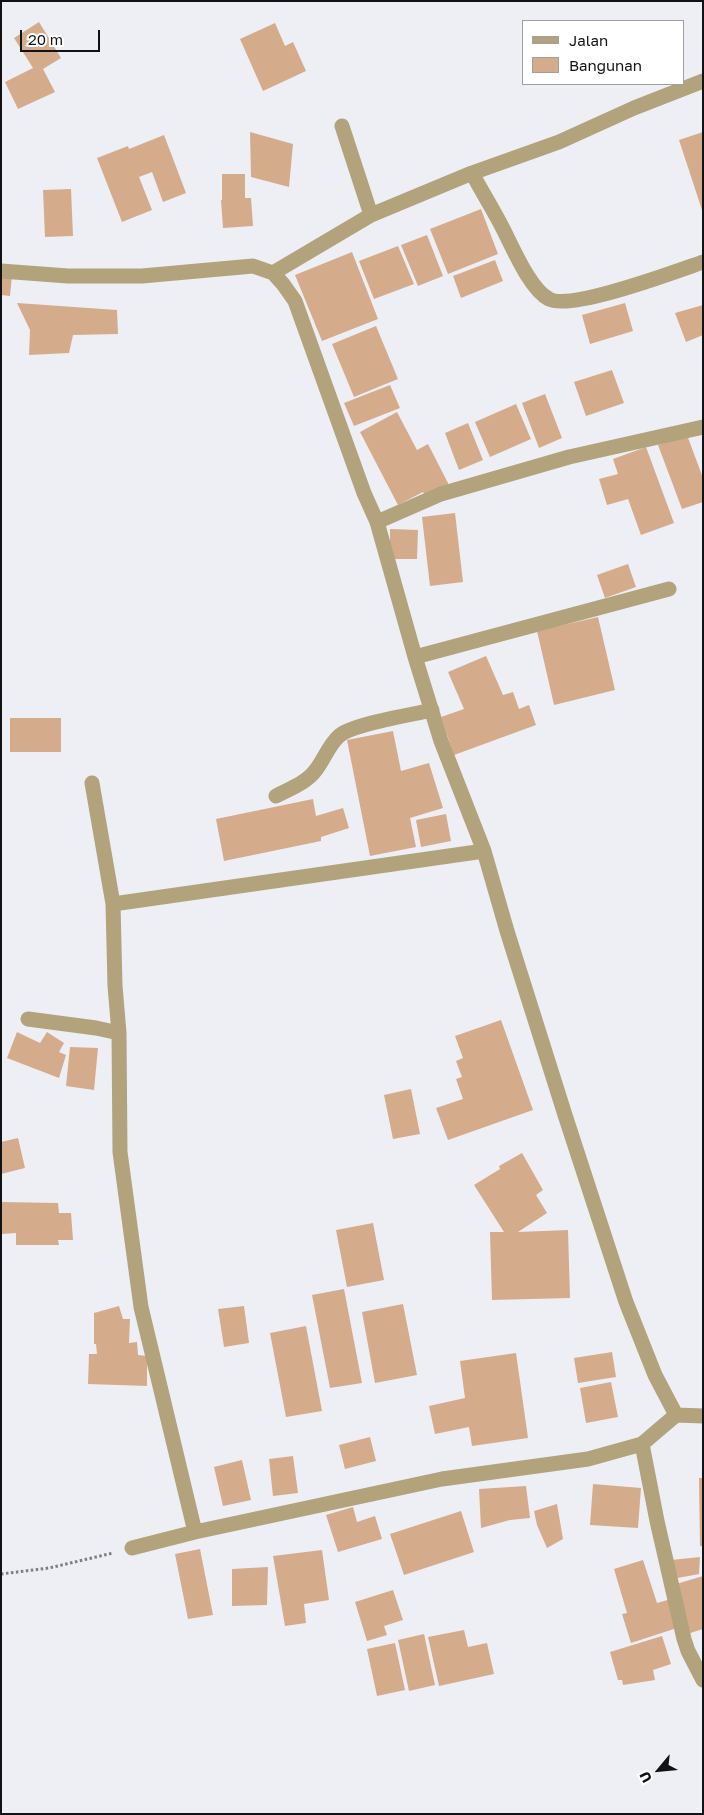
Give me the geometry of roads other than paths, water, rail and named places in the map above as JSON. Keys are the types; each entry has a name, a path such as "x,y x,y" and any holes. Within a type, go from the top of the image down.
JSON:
{"street":[{"path":"273,273 371,215 472,174 559,142 634,108 703,82"},
{"path":"342,126 371,215"},
{"path":"472,174 500,223 519,262 542,294 556,302 598,297 703,262"},
{"path":"1,271 68,276 142,276 253,266 273,273 295,301 364,493 377,522 441,741 484,851 507,931 626,1302 655,1374 676,1415"},
{"path":"377,522 441,494 569,457 703,427"},
{"path":"415,657 669,589"},
{"path":"276,796 309,778 339,735 352,728 432,710"},
{"path":"92,783 114,904 115,986 119,1033 120,1152 141,1307 195,1532"},
{"path":"114,904 484,851"},
{"path":"28,1018 119,1033"},
{"path":"132,1548 195,1532 442,1479 588,1459 642,1444 676,1415 703,1416"},
{"path":"642,1444 656,1521 684,1639 703,1680"}]}
